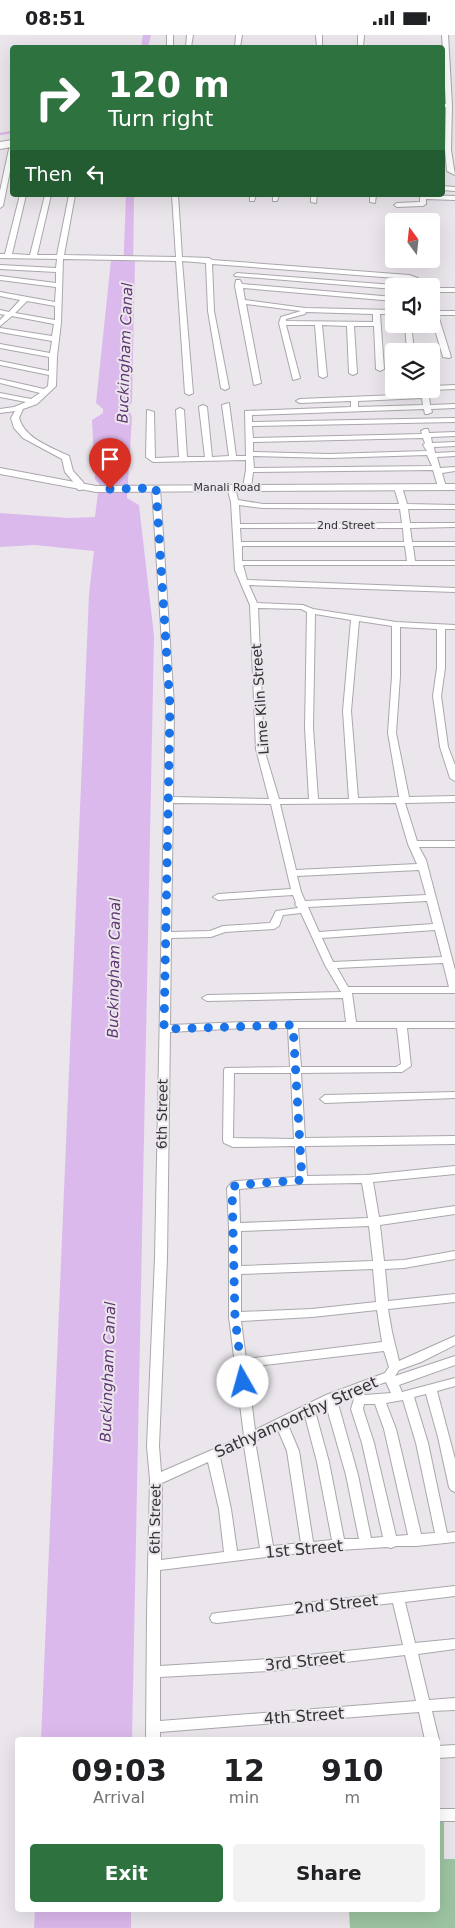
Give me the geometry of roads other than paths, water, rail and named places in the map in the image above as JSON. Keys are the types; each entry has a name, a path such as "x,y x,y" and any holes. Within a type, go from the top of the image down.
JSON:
{"main road":[{"name":"Manali Road","path":"0,471 81,488 96,489 455,487"}],"street":[{"path":"445,35 448,150 450,171 455,173"},
{"path":"448,150 455,150"},
{"path":"0,206 10,155"},
{"path":"21,197 4,256 208,260 412,278"},
{"path":"32,257 47,197"},
{"path":"0,411 20,408 34,402 52,386 53,356 58,323 60,258 72,197"},
{"path":"175,197 189,393"},
{"path":"396,197 397,206 423,204 423,197"},
{"path":"439,197 455,198"},
{"path":"208,260 211,311 225,388"},
{"path":"236,262 238,286 257,383"},
{"path":"0,267 60,270"},
{"path":"237,275 385,286"},
{"path":"0,278 59,285"},
{"path":"238,286 385,298"},
{"path":"440,290 455,290"},
{"path":"0,294 59,305"},
{"path":"0,324 24,300"},
{"path":"241,301 323,310 385,312"},
{"path":"296,378 282,323 283,318 293,314 323,310"},
{"path":"0,312 58,323"},
{"path":"376,312 380,369"},
{"path":"440,313 455,313"},
{"path":"282,323 377,324"},
{"path":"318,323 324,376"},
{"path":"350,323 353,373"},
{"path":"0,330 55,339"},
{"path":"440,333 448,357"},
{"path":"0,346 53,356"},
{"path":"0,363 53,374"},
{"path":"0,381 46,392"},
{"path":"440,388 455,387"},
{"path":"0,395 34,402"},
{"path":"300,401 385,396"},
{"path":"427,398 429,407 425,422 425,435 442,487"},
{"path":"354,409 355,399"},
{"path":"246,402 250,470 247,487"},
{"path":"226,405 233,459"},
{"path":"248,413 455,406"},
{"path":"203,407 209,459"},
{"path":"20,408 15,418 21,432 66,458 69,472 80,484 81,488"},
{"path":"180,410 184,460"},
{"path":"150,412 151,459 233,459 249,456 329,456 429,451 455,454"},
{"path":"248,424 455,420"},
{"path":"249,440 455,434"},
{"path":"429,451 455,444"},
{"path":"250,470 455,469"},
{"name":"Lime Kiln Street","path":"231,487 235,503 238,563 254,605 260,749 301,907 346,993"},
{"path":"398,487 404,507 411,563"},
{"name":"6th Street","path":"153,1734 156,1480 153,1446 160,1258 170,707 156,488"},
{"path":"235,503 263,506 455,507"},
{"name":"2nd Street","path":"236,526 455,525"},
{"path":"237,544 455,545"},
{"path":"238,563 455,563"},
{"path":"244,582 455,590"},
{"path":"254,605 302,607 311,611 396,624 455,627"},
{"path":"311,611 309,728 314,802"},
{"path":"354,800 347,711 355,618"},
{"path":"207,997 455,989 422,867 413,844 403,800 392,733 396,676 396,624"},
{"path":"441,627 441,668 437,696 444,747 455,778"},
{"path":"168,800 314,802 455,799"},
{"path":"413,844 455,844"},
{"path":"292,873 422,867"},
{"path":"218,897 296,891"},
{"path":"167,935 211,934 223,929 274,926 279,913 301,907 430,898"},
{"path":"315,935 437,927"},
{"path":"330,965 447,960"},
{"path":"346,993 350,1025"},
{"path":"164,1029 293,1025 455,1025"},
{"path":"293,1025 298,1141 302,1180"},
{"path":"402,1026 406,1063 402,1069 229,1070 228,1140 233,1143 455,1140"},
{"path":"325,1099 455,1095"},
{"path":"267,1551 249,1438 235,1317 232,1187 302,1180 368,1179 455,1171"},
{"path":"368,1179 380,1263 383,1307 392,1375"},
{"path":"234,1227 374,1222 455,1210"},
{"path":"235,1270 380,1263 404,1264 455,1255"},
{"path":"235,1317 383,1307 455,1298"},
{"path":"392,1375 417,1359 455,1340"},
{"path":"240,1364 388,1346"},
{"path":"392,1375 455,1360"},
{"name":"Sathyamoorthy Street","path":"156,1480 213,1455 330,1398 357,1394 392,1375 404,1396 422,1443 449,1538"},
{"path":"391,1543 368,1443 358,1409 357,1394 379,1399 404,1396 455,1382"},
{"path":"430,1389 444,1437 455,1487"},
{"path":"330,1398 350,1467 366,1544"},
{"path":"379,1399 390,1429 416,1541"},
{"path":"309,1409 323,1462 339,1544"},
{"path":"281,1422 292,1451 308,1547"},
{"path":"213,1455 225,1509 231,1557"},
{"name":"1st Street","path":"154,1566 267,1551 339,1544 391,1543 449,1538"},
{"name":"2nd Street","path":"217,1618 455,1591"},
{"path":"398,1597 431,1737"},
{"name":"3rd Street","path":"154,1672 270,1665 455,1644"},
{"name":"4th Street","path":"153,1734 455,1704"},
{"path":"440,1752 455,1751"},
{"path":"440,1815 455,1815"}],"water":[{"path":"111,260 135,261 132,402 128,407 132,417 127,498 139,505 154,636 132,1737 41,1737 89,594 94,551 35,545 0,547 0,513 69,518 95,517 99,484 95,479 92,420 103,413 103,409 96,403"},
{"path":"35,1912 131,1912 131,1928 34,1928"}],"waterway":[{"name":"Buckingham Canal","path":"145,45 147,35"},
{"path":"0,134 10,132"},
{"name":"Buckingham Canal","path":"128,274 130,197"}]}
